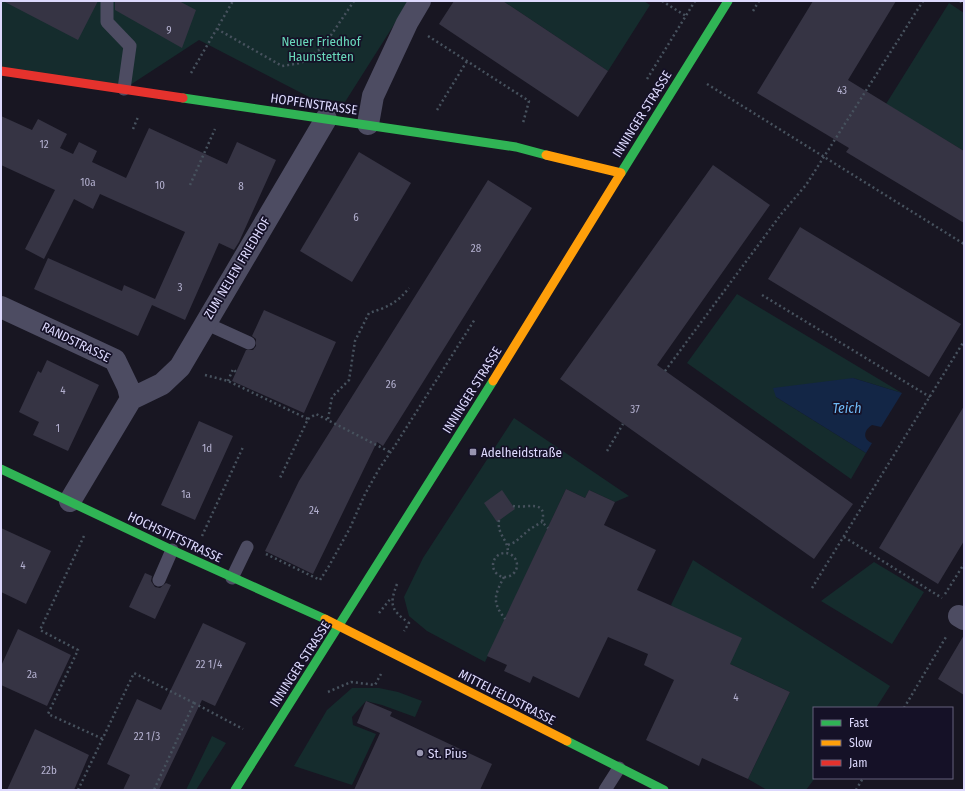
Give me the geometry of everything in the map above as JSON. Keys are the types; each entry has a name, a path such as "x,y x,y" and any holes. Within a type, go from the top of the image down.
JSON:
{"street":[{"path":"368,124 373,96 407,23 420,1"},
{"name":"INNINGER STRASSE","path":"235,790 300,686 340,626 728,1"},
{"name":"HOPFENSTRASSE","path":"1,71 516,147 621,173"},
{"name":"ZUM NEUEN FRIEDHOF","path":"131,400 162,384 180,367 326,119"},
{"name":"RANDSTRASSE","path":"1,306 115,360 128,387 131,400"},
{"path":"70,501 131,400"},
{"name":"HOCHSTIFTSTRASSE","path":"1,469 232,578 340,626"},
{"name":"MITTELFELDSTRASSE","path":"340,626 664,790"}],"lane":[{"path":"107,1 107,22 130,46 124,89"},
{"path":"205,323 249,343"},
{"path":"232,578 246,547"},
{"path":"159,580 172,550"},
{"path":"606,790 619,768"}],"path":[{"path":"176,98 233,1"},
{"path":"217,29 282,66 301,63 323,47 354,1"},
{"path":"662,1 686,16"},
{"path":"665,371 782,213 806,185 923,1"},
{"path":"960,1 964,4"},
{"path":"407,23 529,101 516,147"},
{"path":"424,133 467,61"},
{"path":"707,84 964,244"},
{"path":"190,185 226,105"},
{"path":"328,419 332,397 349,380 355,340 369,314 388,307 400,299 409,288"},
{"path":"762,294 930,397"},
{"path":"263,553 320,580 350,528 378,469 475,319"},
{"path":"812,588 930,397 963,347 964,342"},
{"path":"180,367 228,381 308,419"},
{"path":"228,381 233,370 236,372"},
{"path":"279,480 308,419 316,414 390,452"},
{"path":"607,450 623,424"},
{"path":"192,559 243,447"},
{"path":"513,506 539,507 542,511 542,522 548,528"},
{"path":"95,513 40,630 78,650 48,714 103,739"},
{"path":"499,520 498,528 508,545 508,553"},
{"path":"508,545 515,542 530,529 542,522"},
{"path":"844,537 943,598 964,564"},
{"path":"508,553 515,557 518,565 516,572 509,577 497,575 493,568 493,563 497,556 508,553"},
{"path":"504,577 498,589 495,602 505,620"},
{"path":"905,707 961,618"},
{"path":"324,693 351,682 375,685 393,653"},
{"path":"78,790 134,673 244,730"},
{"path":"154,790 194,703"},
{"path":"856,790 862,779"}],"green space":[{"name":"Neuer Friedhof Haunstetten","path":"1,1 409,1 345,102 311,98 199,40 124,89 1,71"},
{"path":"503,1 644,1 650,5 608,71"},
{"path":"949,3 964,13 964,151 886,104"},
{"path":"737,294 902,393 853,378 776,397 866,453 851,479 687,363"},
{"path":"514,418 629,496 615,502 589,490 585,498 566,489 485,662 427,631 409,616 404,597 423,558"},
{"path":"693,560 890,686 877,707 813,707 813,779 814,779 806,790 767,790 748,779 790,692 730,664 671,605"},
{"path":"874,562 924,592 892,644 821,601"},
{"path":"352,688 379,688 398,692 422,701 415,717 366,701 352,717 353,725 376,734 352,785 294,766 327,710"},
{"path":"212,736 226,743 196,790 186,790"}],"water":[{"name":"Teich","path":"853,378 902,393 881,427 872,425 867,429 865,437 872,443 866,453 776,397 773,388"}],"building":[{"path":"3,1 98,1 78,40"},
{"path":"115,1 179,1 196,10 182,48 115,10"},
{"path":"454,1 503,1 608,71 578,117 439,24"},
{"path":"813,1 896,1 848,80 964,151 964,223 846,152 849,148 757,93"},
{"path":"1,116 32,130 38,119 67,134 60,148 73,154 79,142 97,151 92,162 126,178 149,128 227,164 237,142 276,160 234,250 219,243 185,320 152,305 138,336 34,289 48,258 122,291 124,285 155,299 185,232 100,194 93,209 74,199 44,259 25,249 55,190 1,165"},
{"path":"359,152 411,183 352,282 300,251"},
{"path":"713,165 770,205 657,365 853,504 814,559 560,379"},
{"path":"488,180 532,208 383,446 377,442 313,574 265,551 299,481"},
{"path":"800,227 961,324 929,377 768,279"},
{"path":"264,310 336,342 304,413 232,381 246,350 253,350 256,346 256,339 252,336"},
{"path":"47,360 99,385 68,451 33,435 39,422 19,412 38,371 41,373"},
{"path":"964,406 964,541 938,584 879,548"},
{"path":"199,421 233,436 195,520 161,505"},
{"path":"566,489 585,498 589,490 615,502 604,525 656,550 637,590 742,638 730,664 790,692 748,779 702,758 699,766 646,740 674,680 644,665 648,654 608,637 579,698 533,676 530,683 504,671 507,665 487,656"},
{"path":"502,490 515,509 497,522 484,503"},
{"path":"1,528 51,551 26,604 1,592"},
{"path":"145,573 152,576 151,581 155,587 160,588 166,583 171,585 155,619 129,607"},
{"path":"203,623 246,643 215,706 202,700 159,790 123,790 130,775 107,764 137,699 161,710"},
{"path":"18,629 71,655 47,706 1,685 1,666"},
{"path":"964,635 964,695 938,679"},
{"name":"St. Pius","path":"366,701 392,712 390,716 492,764 480,790 354,790 380,733 357,723"},
{"path":"35,729 89,755 74,790 7,790"}],"traffic: fast":[{"path":"621,173 728,1"},
{"path":"183,98 516,147 546,155"},
{"path":"235,790 493,381"},
{"path":"1,469 172,550 325,619"},
{"path":"567,741 664,790"}],"traffic: slow":[{"path":"546,155 621,173"},
{"path":"493,381 621,173"},
{"path":"325,619 567,741"}],"traffic: jam":[{"path":"1,71 183,98"}],"place":[{"name":"Adelheidstraße","path":"473,452"},
{"name":"St. Pius","path":"420,753"}]}
